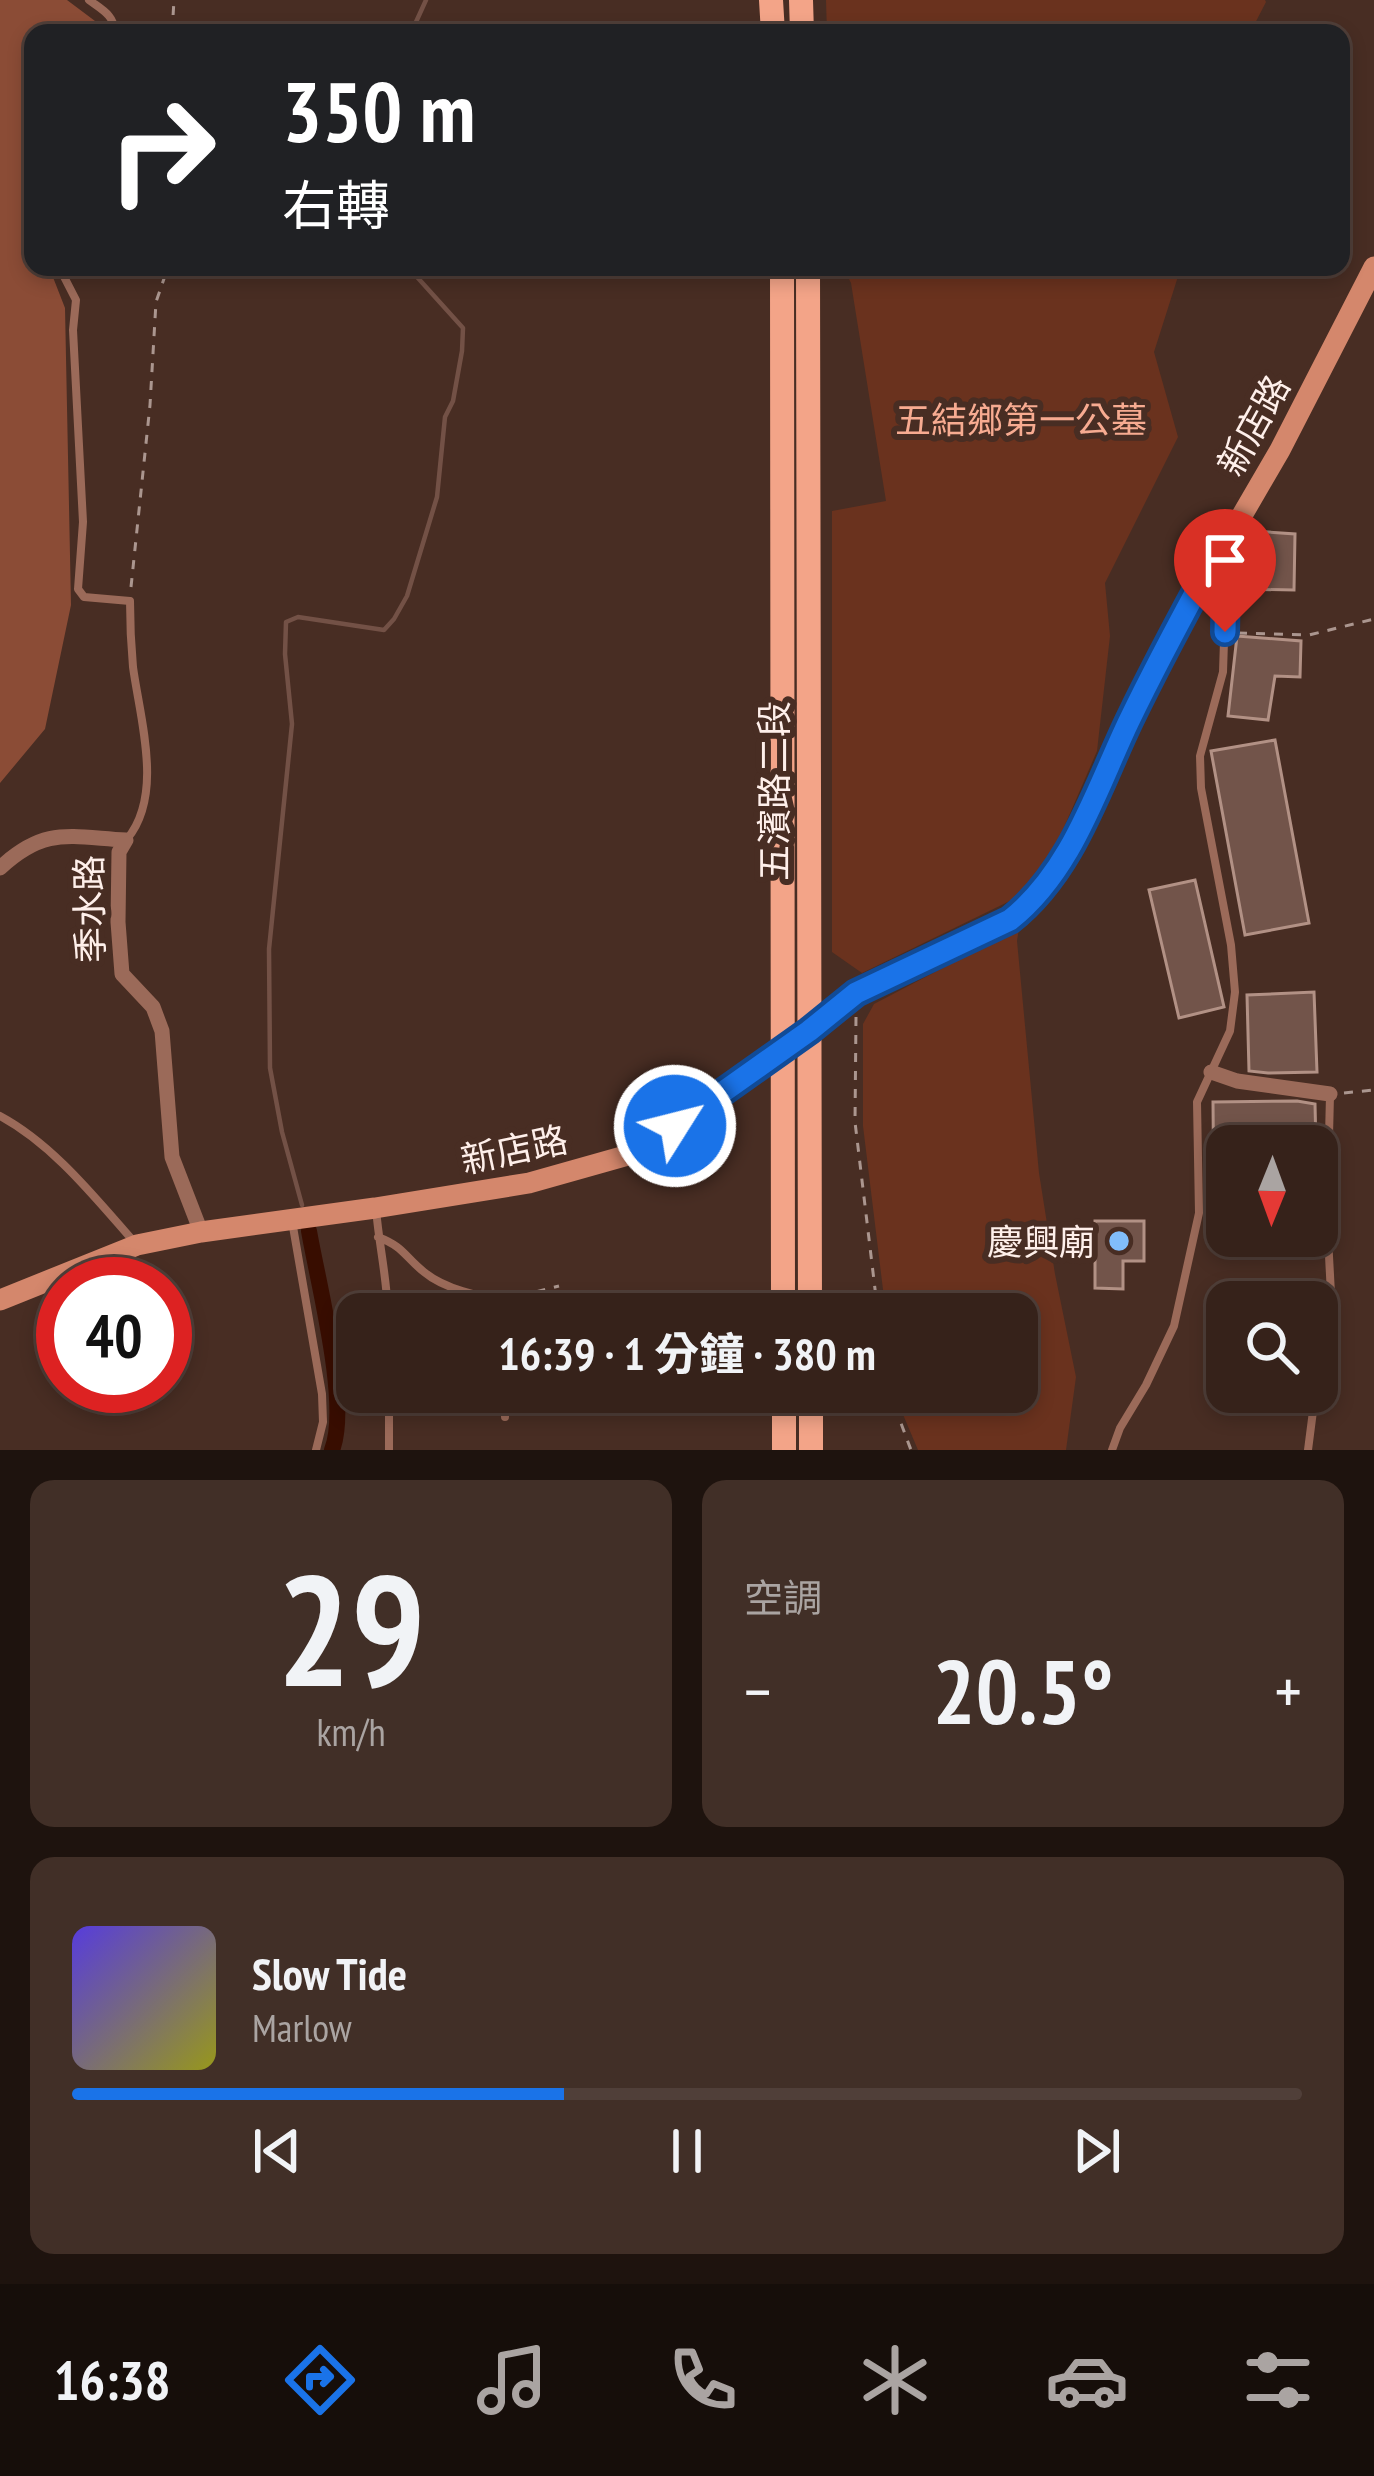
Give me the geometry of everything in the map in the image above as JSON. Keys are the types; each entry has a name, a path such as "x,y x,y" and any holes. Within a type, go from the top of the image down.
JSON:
{"main road":[{"name":"五濱路二段","path":"782,276 784,1293"},
{"name":"五濱路二段","path":"808,276 811,1293"},
{"path":"784,1413 784,1450"},
{"path":"811,1413 811,1450"}],"street":[{"name":"新店路","path":"292,1220 529,1183 639,1152 856,993 1010,920 1060,867 1162,651 1280,450 1374,267"},
{"name":"季水路","path":"0,868 39,840 54,836 126,840 119,852 122,974 153,1006 161,1031 172,1157 201,1232"},
{"path":"1211,1072 1237,1081 1330,1094"},
{"path":"0,1300 136,1245 292,1220"}],"lane":[{"path":"89,0 114,24"},
{"path":"64,276 76,300 73,330 83,522 78,589 84,597 130,601 133,666 145,724 145,811 126,840"},
{"path":"1112,1450 1174,1326 1198,1213 1198,1102 1230,1031 1235,992 1223,890 1201,788 1200,756 1223,672 1225,632 1226,580 1212,562"},
{"path":"1308,1450 1313,1411 1330,1373 1330,1094"},
{"path":"0,1116 54,1157 136,1245"},
{"path":"376,1208 387,1293"},
{"path":"292,1220 322,1394 316,1450"},
{"path":"378,1238 397,1245 441,1282 474,1293"},
{"path":"389,1413 389,1450"}],"path":[{"path":"130,601 151,405 156,302 164,276"},
{"path":"1225,632 1309,634 1374,619"},
{"path":"856,993 855,1122 875,1293"},
{"path":"1330,1094 1374,1090"},
{"path":"530,1293 559,1286"},
{"path":"897,1413 911,1450"}],"green space":[{"path":"826,0 1266,2 1255,24 827,24"},
{"name":"五結鄉第一公墓","path":"848,276 1178,276 1154,352 1178,437 1105,583 1110,636 1097,751 1059,839 1022,895 862,973 832,952 832,511 886,501"},
{"path":"1019,928 1039,1173 1076,1377 1066,1450 918,1450 902,1413 1038,1413 1038,1293 883,1293 863,1126 863,1024 874,1004"}],"shaded area":[{"path":"0,0 67,0 99,24 24,24 24,276 53,276 65,308 71,605 45,729 0,783"}],"building":[{"path":"1254,531 1295,534 1294,590 1234,589 1235,559"},
{"path":"1237,636 1301,641 1300,677 1275,676 1268,720 1228,716"},
{"path":"1275,740 1309,923 1245,935 1211,751"},
{"path":"1195,880 1224,1007 1179,1018 1149,890"},
{"path":"1314,992 1317,1072 1249,1071 1247,995"},
{"path":"1213,1102 1315,1104 1316,1125 1213,1125"},
{"name":"慶興廟","path":"1095,1221 1144,1221 1144,1261 1123,1261 1123,1289 1095,1288"}],"waterway":[{"path":"415,24 426,0"},
{"path":"302,1205 270,1068 269,949 292,724 286,622 298,617 384,630 407,596 437,497 445,417 453,401 463,328 416,276"},
{"path":"309,1231 335,1375 337,1430 332,1450"}],"place":[{"name":"慶興廟","path":"1119,1241"}],"route":[{"path":"675,1126 856,993 1010,920 1030,904 1060,867 1162,651 1212,562 1226,580 1225,632"}]}
